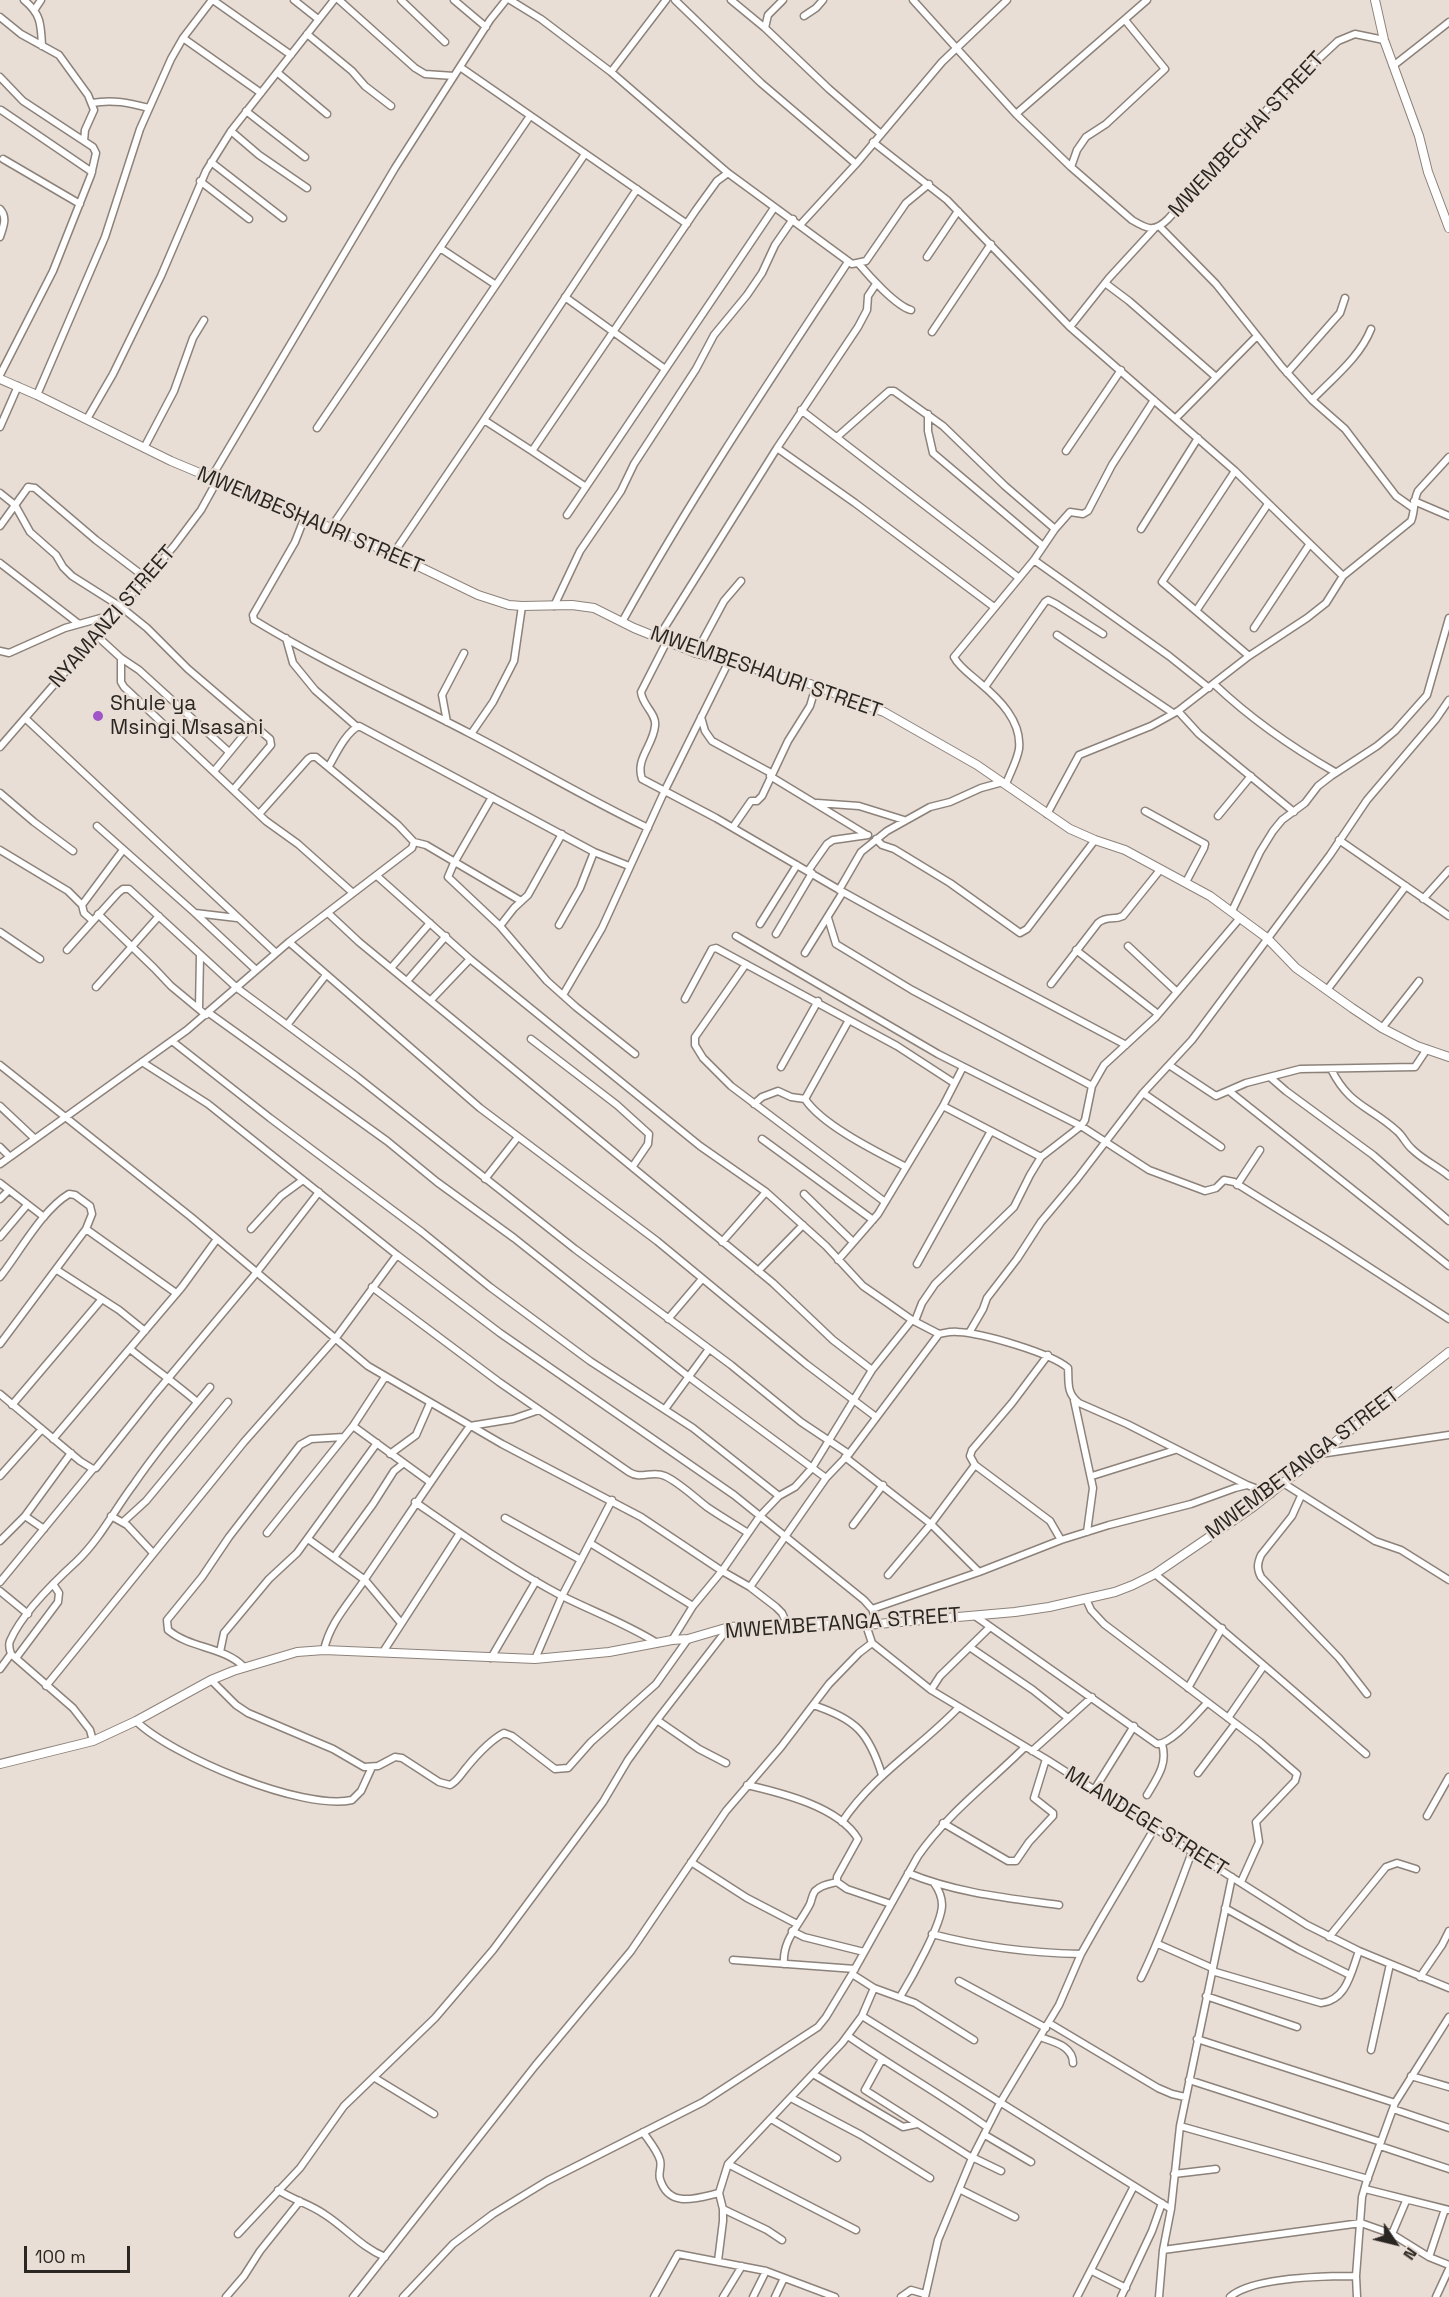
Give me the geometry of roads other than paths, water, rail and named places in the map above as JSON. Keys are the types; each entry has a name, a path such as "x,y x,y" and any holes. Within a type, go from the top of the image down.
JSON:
{"street":[{"path":"24,0 35,9 40,23 42,46"},
{"path":"35,9 41,0"},
{"path":"37,395 105,237 140,129 171,59 183,38 212,0 291,56"},
{"path":"294,0 318,19"},
{"path":"87,419 124,354 183,228 200,181 211,162 246,111 334,0"},
{"path":"339,0 415,68 425,74 454,76"},
{"path":"401,0 445,42"},
{"path":"454,0 486,27"},
{"path":"508,0 541,20 611,72 728,173 848,262 859,264 876,284 911,310"},
{"name":"NYAMANZI STREET","path":"0,747 186,532 395,168 486,27 508,0"},
{"path":"611,72 666,0"},
{"path":"675,0 761,83 856,164"},
{"path":"731,0 881,134"},
{"path":"765,28 768,15 783,0"},
{"path":"804,16 823,0"},
{"name":"MWEMBECHAI STREET","path":"913,0 1016,114 1071,167 1132,220 1141,226 1157,228 1281,94 1338,40 1355,34 1384,40"},
{"path":"800,225 856,164 942,62 1007,0"},
{"path":"1016,114 1147,0"},
{"path":"1375,0 1384,40 1449,228"},
{"path":"0,17 21,34 59,55 92,103 94,110 85,130 84,141"},
{"path":"1071,167 1077,150 1086,137 1106,124 1165,69 1125,20"},
{"path":"1393,66 1449,22"},
{"path":"307,34 346,65 365,86 392,106"},
{"path":"183,38 261,93"},
{"path":"460,68 687,224"},
{"path":"278,73 327,114"},
{"path":"0,77 22,101 96,151 92,172 53,271 0,377"},
{"path":"92,103 108,100 121,101 149,108"},
{"path":"1,110 92,172"},
{"path":"246,111 305,158"},
{"path":"317,428 530,116"},
{"path":"231,131 259,155 307,188"},
{"path":"873,142 929,183 1071,327 1235,471 1343,576"},
{"path":"330,529 585,154"},
{"path":"3,159 80,204"},
{"path":"211,162 284,218"},
{"path":"532,451 717,181 728,173"},
{"path":"200,181 249,219"},
{"path":"859,264 870,257 906,203 929,183"},
{"path":"393,554 637,189"},
{"path":"567,515 774,207"},
{"path":"0,209 5,224 0,237"},
{"path":"927,257 958,211"},
{"path":"554,606 580,551 621,492 634,464 696,369 714,335 762,273 775,245 793,219"},
{"path":"1071,327 1105,283 1157,228 1216,284 1287,373 1344,429 1396,496 1449,516"},
{"path":"932,332 991,244"},
{"path":"440,248 496,285"},
{"path":"622,622 699,491 848,262"},
{"path":"1105,283 1216,377"},
{"path":"658,638 801,410 866,314 868,296 876,284"},
{"path":"565,297 665,369"},
{"path":"1287,373 1340,313 1345,298"},
{"path":"144,448 174,391 193,338 204,320"},
{"path":"1312,400 1355,356 1366,342 1371,329"},
{"path":"1176,418 1257,336"},
{"path":"1066,451 1121,370"},
{"name":"MWEMBESHAURI STREET","path":"0,377 214,480 393,554 478,595 509,605 594,608 696,653 816,686 884,712 1005,783 1070,829 1125,850 1186,882 1232,911 1267,938 1296,969 1382,1028 1427,1049 1448,1054"},
{"path":"0,427 18,386"},
{"path":"837,437 889,391 901,394 943,426 1005,486 1054,529"},
{"path":"805,953 828,918 855,859 878,837 930,807 1005,783 1017,757 1018,736 1010,715 1001,701 954,657 1034,560 1054,529 1070,512 1088,511 1112,465 1154,400"},
{"path":"801,410 1019,578"},
{"path":"928,414 927,431 933,453 1043,546"},
{"path":"484,420 586,487"},
{"path":"1141,529 1198,438"},
{"path":"777,448 994,607"},
{"path":"1047,814 1079,754 1151,726 1176,712 1249,656 1326,603 1343,576 1411,521 1413,504 1422,485 1449,457"},
{"path":"1235,471 1162,580 1163,584 1249,656"},
{"path":"0,526 28,488 35,488 96,540 146,578"},
{"path":"0,493 15,505 30,532 56,555 72,576 121,607 147,628 189,669 272,742 234,789"},
{"path":"1196,611 1268,504"},
{"path":"304,519 295,542 253,615 254,620 602,806 648,828"},
{"path":"1254,628 1309,545"},
{"path":"1034,560 1211,686 1278,737 1335,772"},
{"path":"0,563 80,624"},
{"path":"696,653 724,601 741,581"},
{"path":"985,687 1048,600 1103,634"},
{"path":"471,734 493,702 514,661 522,606"},
{"path":"1,653 9,653 80,624 115,613"},
{"path":"1232,911 1273,831 1335,772 1377,746 1395,731 1427,695 1449,618"},
{"path":"1056,635 1176,712 1199,734 1294,812"},
{"path":"97,636 121,658 139,670 229,752"},
{"path":"286,638 293,663 315,690 356,726 594,852 629,866"},
{"path":"667,641 641,692 641,699 655,719 651,742 641,760 642,779 733,827 841,891 975,965 1126,1045"},
{"path":"447,722 442,695 464,653"},
{"path":"121,658 121,682 124,687 215,770 275,829 298,844 352,893"},
{"path":"563,995 602,928 700,716 728,663"},
{"path":"733,827 751,801 757,801 762,796 771,774 810,706 816,686"},
{"path":"969,1333 1000,1279 1017,1259 1041,1222 1143,1093 1192,1040 1367,800 1449,700"},
{"path":"700,716 705,731 712,741 771,774 867,835"},
{"path":"25,718 276,953"},
{"path":"215,770 252,725"},
{"path":"329,766 356,726"},
{"path":"260,813 311,757 316,758 329,766 398,825 414,842 426,845 520,901"},
{"path":"1218,816 1251,776"},
{"path":"0,793 73,851"},
{"path":"492,797 454,862 448,877 500,926 533,966 563,995 635,1053"},
{"path":"817,803 859,806 904,820"},
{"path":"1145,812 1204,844 1186,882"},
{"path":"97,826 256,970"},
{"path":"500,926 520,901 528,895 562,834"},
{"path":"776,934 827,844 833,840 867,835 878,837"},
{"path":"878,837 882,845 894,849 950,883 1020,933 1027,929 1095,840"},
{"path":"1339,840 1449,916"},
{"path":"0,1164 207,1014 289,942 412,848 414,842"},
{"path":"0,850 68,891 82,905 84,914 93,921"},
{"path":"82,905 123,850"},
{"path":"559,925 580,888 594,852"},
{"path":"760,924 797,864"},
{"path":"1051,984 1098,923 1104,918 1118,918 1129,911 1160,870"},
{"path":"1423,899 1449,870"},
{"path":"376,876 470,959 700,1146 766,1192 803,1225 863,1286 913,1321 939,1334 954,1331 969,1333 1048,1355 1068,1368 1067,1380 1074,1399 1092,1476 1093,1488 1087,1532"},
{"path":"1327,990 1406,886"},
{"path":"67,950 123,889 129,889 237,988 356,1076 485,1179 847,1455 931,1524 979,1572"},
{"path":"195,913 238,918"},
{"path":"328,913 391,968 758,1271 833,1340 872,1370"},
{"path":"98,914 171,987 198,1009 387,1140 437,1182 514,1238 689,1377 826,1478"},
{"path":"96,987 159,916"},
{"path":"828,918 836,944 912,990 1092,1086"},
{"path":"672,1640 693,1606 722,1571 760,1516 779,1496 795,1487 812,1468 872,1370 913,1321 935,1284 1014,1207 1041,1158 1081,1126 1085,1120 1092,1086 1104,1065 1158,1014 1240,918"},
{"path":"391,968 430,922"},
{"path":"0,932 40,959"},
{"path":"407,981 446,936"},
{"path":"736,936 963,1067 1081,1126 1149,1170 1199,1190 1211,1191 1224,1180 1237,1185 1329,1241 1449,1319"},
{"path":"289,942 459,1090 518,1137 595,1193 806,1364 876,1417"},
{"path":"1128,946 1177,992"},
{"path":"685,999 712,949 716,948 897,1046 954,1083"},
{"path":"1076,950 1158,1014"},
{"path":"198,1009 200,955"},
{"path":"431,1000 470,959"},
{"path":"746,964 695,1037 695,1045 710,1065 754,1104 885,1202"},
{"path":"287,1025 326,975"},
{"path":"1382,1028 1419,981"},
{"path":"781,1066 818,1002"},
{"path":"805,1099 849,1020"},
{"path":"531,1039 617,1105 649,1134 648,1144 633,1166"},
{"path":"172,1041 422,1232 490,1287 590,1361 716,1445 779,1496"},
{"path":"1168,1065 1216,1096 1246,1083 1300,1070 1414,1066 1427,1049"},
{"path":"142,1062 196,1096 397,1255 508,1339 734,1495 848,1586 872,1609 878,1624"},
{"path":"0,1065 218,1239 335,1339 385,1377 470,1426 612,1500 659,1528 722,1571 750,1587 776,1607 787,1624"},
{"path":"838,1260 873,1220 885,1202 943,1106 963,1067"},
{"path":"1331,1069 1340,1086 1352,1099 1383,1119 1398,1131 1410,1148 1449,1176"},
{"path":"1271,1078 1372,1155 1449,1221"},
{"path":"754,1104 762,1097 778,1091 791,1097 805,1099"},
{"path":"1229,1091 1449,1266"},
{"path":"1143,1093 1221,1147"},
{"path":"805,1099 808,1104 854,1138 906,1167"},
{"path":"0,1106 34,1138"},
{"path":"943,1106 1041,1158"},
{"path":"917,1264 991,1131"},
{"path":"485,1179 518,1137"},
{"path":"762,1139 873,1220"},
{"path":"0,1148 10,1157"},
{"path":"1237,1185 1260,1150"},
{"path":"251,1229 281,1196 303,1180"},
{"path":"0,1183 44,1217"},
{"path":"0,1199 9,1190"},
{"path":"0,1582 257,1272 319,1192"},
{"path":"722,1242 766,1192"},
{"path":"0,1277 44,1217 63,1197 69,1194 75,1195 90,1206 92,1214 86,1229 0,1344"},
{"path":"804,1194 854,1242"},
{"path":"0,1237 27,1204"},
{"path":"758,1271 803,1225"},
{"path":"86,1229 176,1293"},
{"path":"53,1439 145,1331 218,1239"},
{"path":"46,1686 244,1442 335,1339 397,1255"},
{"path":"57,1270 102,1299 145,1331"},
{"path":"668,1319 702,1279"},
{"path":"372,1287 539,1410 635,1476 651,1473 667,1477 748,1533"},
{"path":"12,1405 102,1299"},
{"path":"750,1587 826,1478 847,1455 939,1334"},
{"path":"130,1349 197,1402"},
{"path":"664,1409 709,1349"},
{"name":"MWEMBETANGA STREET","path":"0,1764 93,1741 136,1721 211,1680 244,1667 297,1653 324,1650 491,1659 535,1659 609,1652 688,1639 729,1627 787,1624 866,1625 1027,1611 1086,1599 1134,1585 1155,1574 1271,1494 1317,1455 1449,1352"},
{"path":"1048,1355 1012,1403 972,1450 970,1456 975,1465 1050,1521 1061,1540"},
{"path":"267,1533 353,1426 385,1377"},
{"path":"93,1741 90,1730 77,1713 14,1656 9,1648 10,1641 28,1614 53,1584 87,1550 142,1472 210,1387"},
{"path":"0,1394 93,1469"},
{"path":"1074,1399 1246,1485 1271,1494"},
{"path":"123,1522 146,1502 228,1402"},
{"path":"390,1454 416,1435 430,1403"},
{"path":"324,1650 327,1635 333,1624 365,1580 415,1502 470,1426 513,1419 539,1410"},
{"path":"353,1426 429,1482"},
{"path":"2,1472 42,1429"},
{"path":"1317,1455 1449,1435"},
{"path":"244,1667 236,1659 220,1652 184,1641 168,1630 167,1620 202,1577 229,1537 300,1445 311,1439 344,1437"},
{"path":"220,1652 224,1633 269,1579 297,1553 377,1443"},
{"path":"1092,1476 1175,1450"},
{"path":"0,1541 25,1516 71,1453"},
{"path":"335,1556 394,1471 404,1463"},
{"path":"888,1575 931,1524 975,1465"},
{"path":"1283,1483 1375,1541 1401,1550 1449,1580"},
{"path":"853,1525 883,1485"},
{"path":"872,1609 979,1572 1061,1540 1191,1504 1246,1485"},
{"path":"1301,1496 1292,1516 1261,1556 1258,1562 1258,1572 1339,1658 1367,1694"},
{"path":"535,1659 562,1596 612,1500"},
{"path":"415,1502 536,1581 562,1596 635,1629 657,1643"},
{"path":"25,1516 44,1529"},
{"path":"111,1516 123,1522 153,1553"},
{"path":"505,1518 581,1560"},
{"path":"383,1652 460,1533"},
{"path":"308,1539 335,1556 365,1580 401,1623"},
{"path":"590,1543 693,1606"},
{"path":"1155,1574 1222,1628 1263,1667 1366,1754"},
{"path":"491,1659 536,1581"},
{"path":"0,1669 14,1656 58,1602 59,1593 53,1584"},
{"path":"0,1591 28,1614"},
{"path":"1086,1599 1091,1610 1104,1624 1269,1749 1297,1774 1295,1781 1256,1822 1259,1842 1242,1882"},
{"path":"975,1616 1134,1726 1153,1742 1162,1744 1172,1738 1207,1703"},
{"path":"352,2297 535,2066 631,1951 714,1827 747,1785 781,1747 844,1668 872,1643 866,1625"},
{"path":"238,2234 300,2168 344,2106 435,2018 493,1950 603,1802 628,1760 657,1720 729,1627"},
{"path":"931,1690 940,1676 990,1627"},
{"path":"1188,1688 1222,1628"},
{"path":"211,1680 236,1705 249,1713 333,1749 353,1762 372,1767 395,1757 402,1758 439,1782 450,1785 460,1778 467,1767 504,1733 512,1736 555,1769 568,1768 591,1742 656,1684 688,1639"},
{"name":"MLANDEGE STREET","path":"872,1643 931,1690 1046,1759 1329,1937 1449,1988"},
{"path":"971,1648 1041,1695 1068,1718"},
{"path":"1228,1718 1263,1667"},
{"path":"403,2297 453,2244 493,2214 547,2181 703,2102 807,2036 826,2017 854,1972 908,1872 943,1823 1092,1697"},
{"path":"813,1705 834,1712 855,1726 874,1750 882,1775"},
{"path":"842,1822 855,1803 882,1775 944,1724 959,1707"},
{"path":"657,1720 699,1749 726,1763"},
{"path":"136,1721 159,1740 211,1765 255,1784 290,1794 322,1800 352,1800 361,1791 372,1767"},
{"path":"1198,1773 1235,1724"},
{"path":"1094,1790 1134,1726"},
{"path":"1147,1796 1164,1764 1165,1753 1162,1744"},
{"path":"943,1823 1008,1861 1016,1861 1029,1842 1053,1816 1053,1813 1034,1798 1046,1759"},
{"path":"1427,1816 1449,1777"},
{"path":"747,1785 785,1794 842,1822 858,1839 837,1877 837,1882"},
{"path":"901,2297 911,2290 925,2296 938,2240 987,2127 999,2103 1048,2025 1081,1954 1154,1829"},
{"path":"1141,1978 1158,1944 1162,1925 1192,1852"},
{"path":"691,1862 747,1898 797,1924"},
{"path":"1329,1937 1386,1867 1397,1863 1416,1869"},
{"path":"908,1872 934,1883 974,1893 1059,1905"},
{"path":"1159,2297 1163,2250 1171,2209 1185,2097 1232,1877"},
{"path":"837,1882 847,1889 891,1904"},
{"path":"784,1964 784,1953 792,1930 816,1890 837,1882"},
{"path":"900,1996 919,1964 942,1907 939,1891 934,1883"},
{"path":"1226,1908 1298,1949 1350,1974"},
{"path":"792,1930 811,1939 864,1952"},
{"path":"1420,1977 1449,1931"},
{"path":"932,1934 999,1948 1042,1953 1081,1954"},
{"path":"1158,1944 1212,1970 1321,2003 1340,1995 1359,1951"},
{"path":"733,1960 854,1972 874,1988 900,1996 974,2040"},
{"path":"1371,2050 1390,1964"},
{"path":"959,1981 1048,2025 1158,2088 1185,2097"},
{"path":"718,2261 723,2209 719,2193 728,2164 848,2036 862,2016 874,1988"},
{"path":"1206,1996 1297,2027"},
{"path":"862,2016 1171,2209"},
{"path":"1358,2297 1356,2276 1362,2197 1394,2106 1449,2017"},
{"path":"848,2036 948,2099 987,2127"},
{"path":"1041,2037 1065,2047 1073,2057 1073,2063"},
{"path":"1197,2039 1394,2106 1449,2128"},
{"path":"882,2059 865,2090 973,2158 1001,2171"},
{"path":"813,2074 903,2127 917,2124"},
{"path":"1411,2076 1449,2087"},
{"path":"375,2078 434,2114"},
{"path":"1189,2080 1449,2169"},
{"path":"791,2098 861,2135 930,2178"},
{"path":"771,2119 837,2158"},
{"path":"1180,2126 1368,2179"},
{"path":"643,2132 660,2163 659,2178 672,2197 684,2200 719,2193"},
{"path":"985,2135 1031,2162"},
{"path":"728,2164 856,2230"},
{"path":"1174,2174 1216,2169"},
{"path":"1077,2297 1134,2186"},
{"path":"959,2189 1015,2217"},
{"path":"1365,2189 1447,2210 1429,2257"},
{"path":"278,2190 336,2221 366,2249 385,2257"},
{"path":"226,2297 300,2200"},
{"path":"1392,2234 1406,2201"},
{"path":"1121,2297 1152,2231 1162,2203"},
{"path":"723,2209 767,2230 782,2240"},
{"path":"1163,2250 1361,2223 1392,2234 1449,2267 1436,2297"},
{"path":"654,2297 675,2255 681,2254 766,2271 836,2297"},
{"path":"723,2297 742,2266"},
{"path":"753,2297 766,2271"},
{"path":"1092,2271 1126,2288"},
{"path":"1230,2297 1248,2286 1313,2277 1356,2276"},
{"path":"774,2297 784,2278"}],"place":[{"name":"Shule ya Msingi Msasani","path":"98,716"}]}
